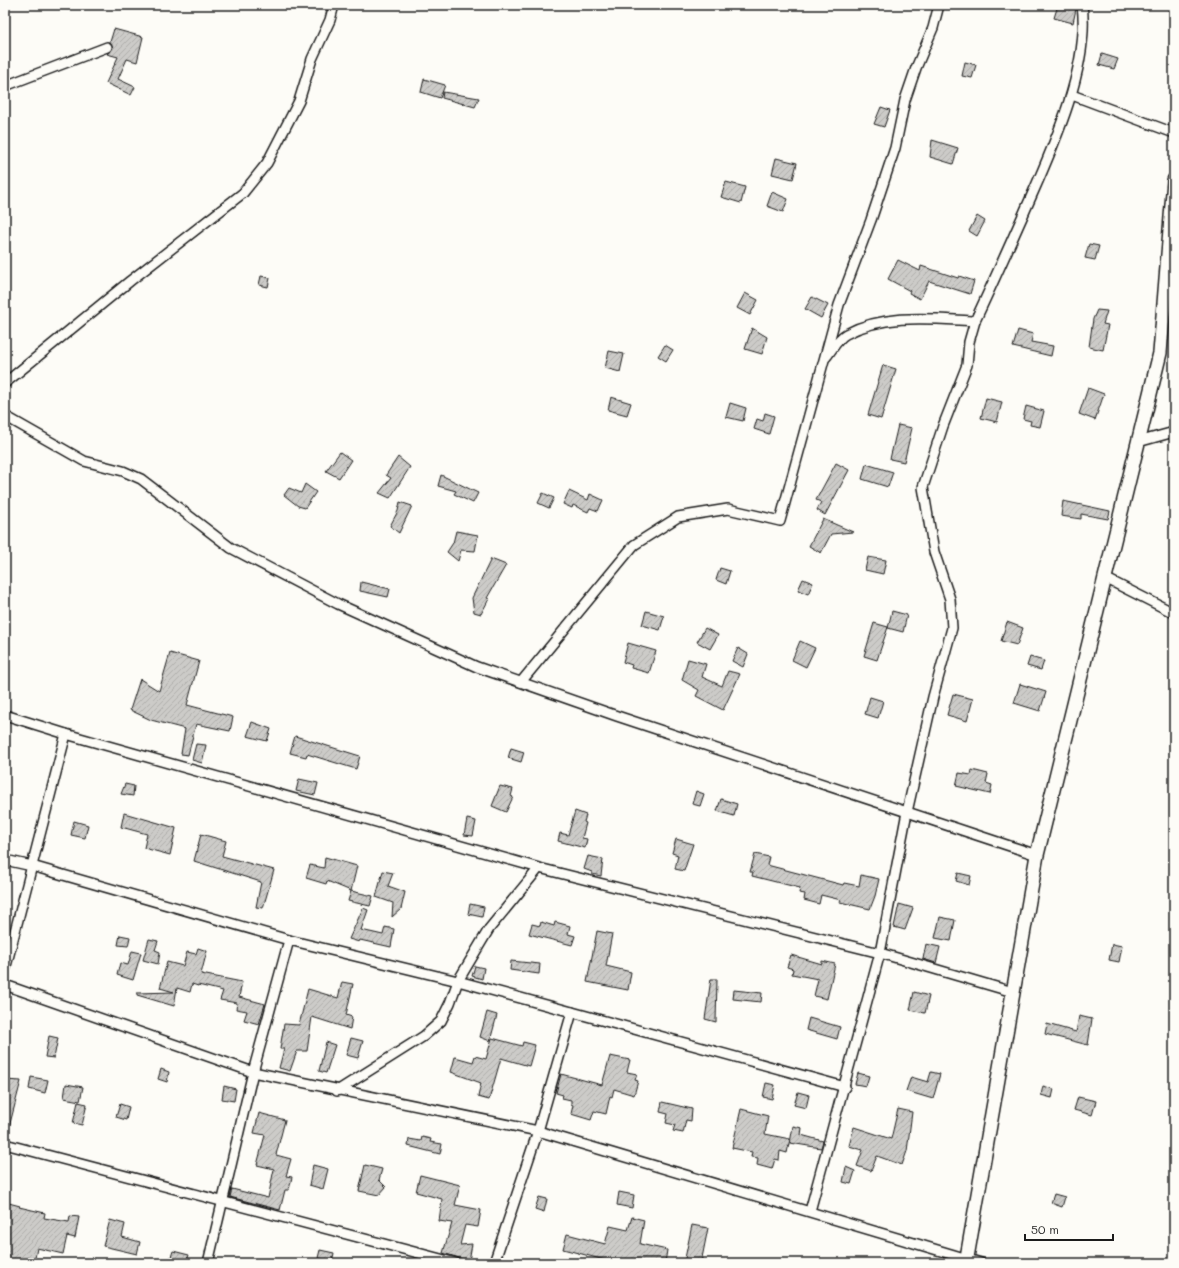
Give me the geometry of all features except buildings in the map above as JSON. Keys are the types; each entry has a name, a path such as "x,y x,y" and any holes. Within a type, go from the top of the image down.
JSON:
{"street":[{"path":"5,383 130,281 243,193 267,163 299,101 312,59 330,20 334,5"},
{"path":"812,403 841,299 871,220 895,148 904,100 933,28 939,5"},
{"path":"810,1211 845,1087 880,953 907,812 933,697 952,628 950,598 934,552 924,487 943,426 967,365 969,342 975,321 1042,172 1072,95 1080,60 1082,5"},
{"path":"5,86 107,48"},
{"path":"1072,95 1174,133"},
{"path":"967,1261 1037,855 1160,353 1174,180"},
{"path":"521,682 634,545 678,516 728,509 780,521 824,359 844,335 876,323 912,317 975,321"},
{"path":"5,416 84,460 123,471 141,479 231,548 338,604 477,667 617,716 1037,855"},
{"path":"1138,442 1174,432"},
{"path":"1105,578 1174,613"},
{"path":"5,715 66,734 539,868 880,953 1013,992"},
{"path":"5,970 66,734"},
{"path":"5,860 32,866 289,940 458,981 845,1087"},
{"path":"336,1091 424,1036 441,1021 450,1003 458,981 489,929 539,868"},
{"path":"208,1263 253,1072 289,940"},
{"path":"5,985 253,1072 336,1091 538,1131 810,1211 967,1261 981,1263"},
{"path":"494,1263 538,1131 572,1012"},
{"path":"5,1144 456,1263"}]}
